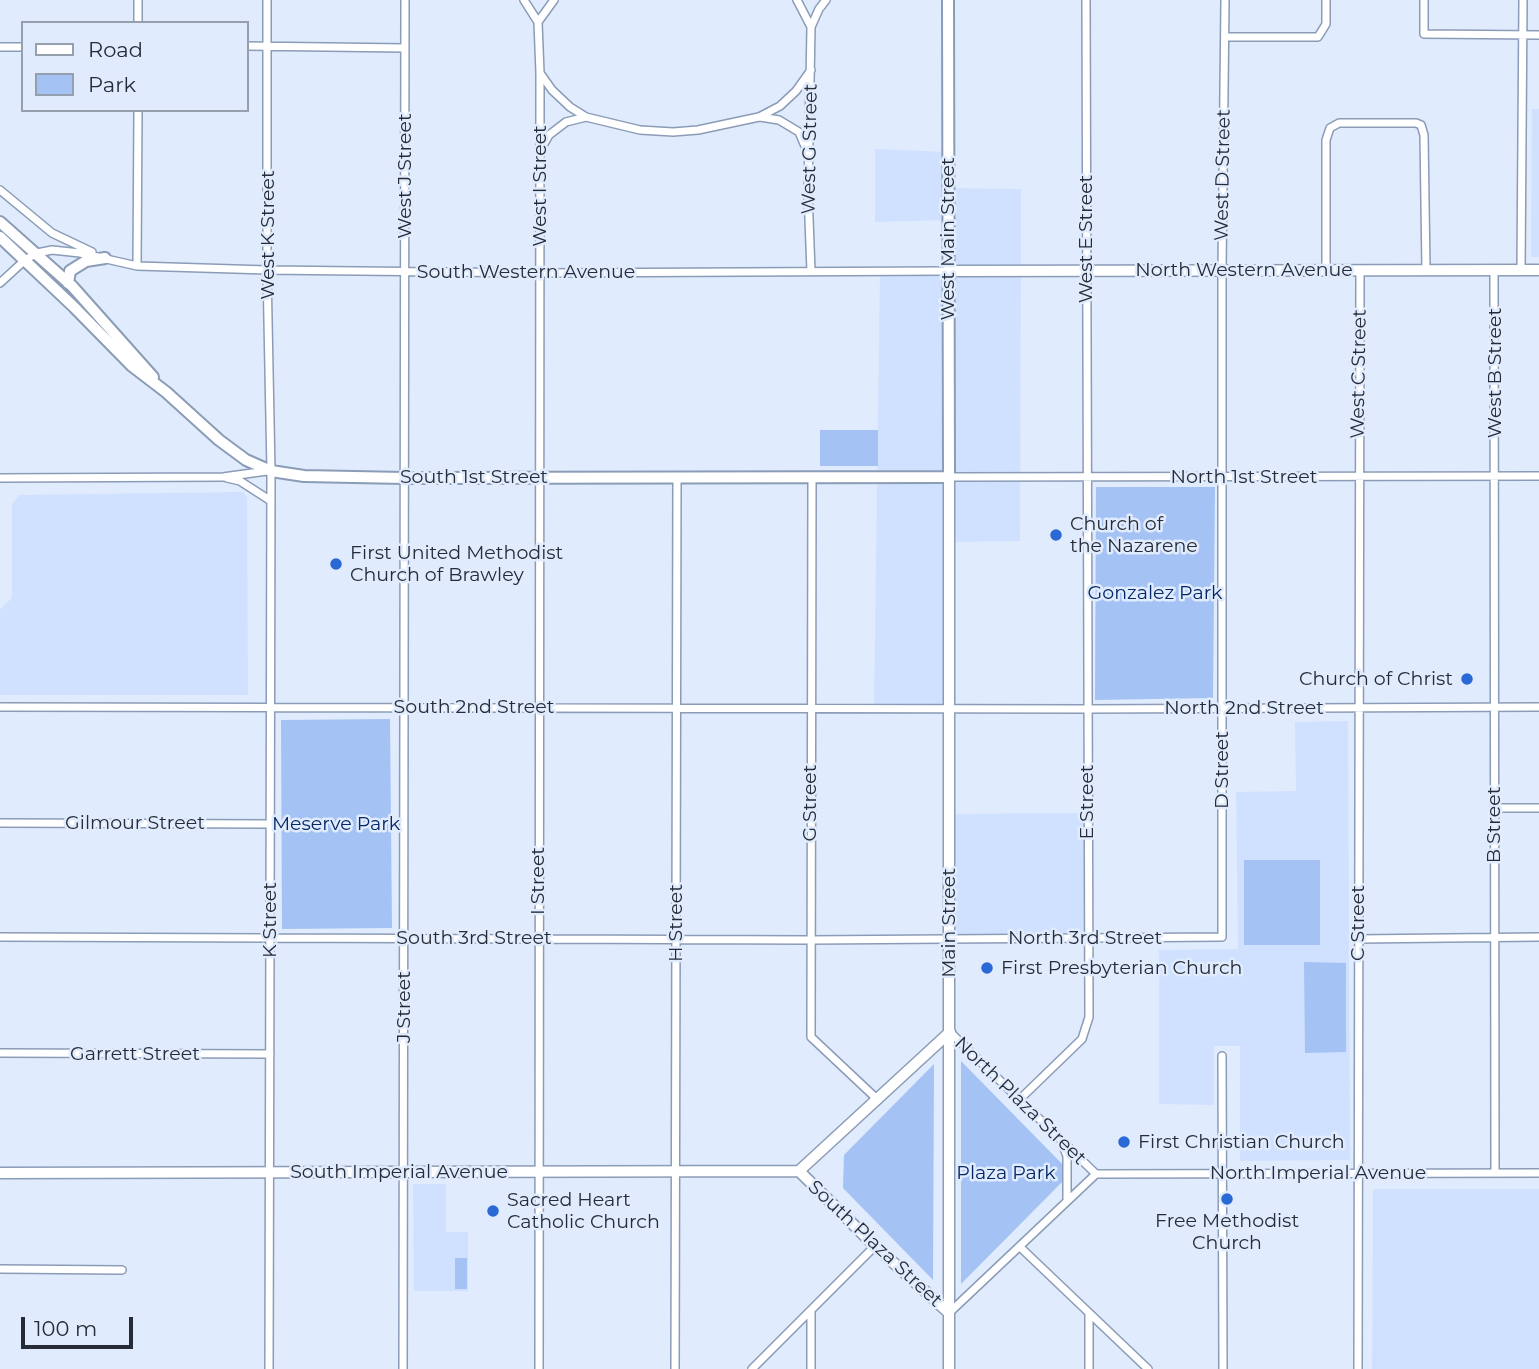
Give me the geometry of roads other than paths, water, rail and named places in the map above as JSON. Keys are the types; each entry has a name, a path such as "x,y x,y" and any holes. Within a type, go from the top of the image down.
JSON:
{"highway":[{"name":"West Main Street","path":"948,0 948,477"},
{"path":"0,222 68,282 166,392"},
{"path":"0,237 132,366 166,392 219,440 246,460 271,471"},
{"path":"68,282 70,271 86,261 105,258"},
{"name":"South 1st Street","path":"271,471 304,476 404,478 948,477"}],"main road":[{"name":"North Western Avenue","path":"948,271 1539,270"},
{"name":"Main Street","path":"948,477 949,1369"},
{"name":"South Plaza Street","path":"949,1313 874,1246 799,1171 950,1032"},
{"name":"South Imperial Avenue","path":"0,1172 799,1171"}],"street":[{"path":"138,0 138,21"},
{"name":"West K Street","path":"267,0 267,270 271,471"},
{"name":"West J Street","path":"404,478 405,0"},
{"path":"524,0 538,22 554,0"},
{"name":"West G Street","path":"797,0 811,27"},
{"name":"West G Street","path":"811,271 811,27 826,0"},
{"name":"West E Street","path":"1086,0 1086,478"},
{"name":"West D Street","path":"1222,476 1225,0"},
{"path":"1225,37 1318,37 1326,24 1326,0"},
{"path":"1424,0 1424,34 1539,35"},
{"path":"1521,270 1523,0"},
{"name":"West I Street","path":"538,22 540,477"},
{"path":"248,46 405,48"},
{"path":"0,47 21,47"},
{"path":"540,73 552,90 570,107 586,117 640,130 673,132 698,130 759,117 780,106 796,91 811,70"},
{"path":"137,266 138,112"},
{"path":"540,151 549,135 566,122 586,117"},
{"path":"759,117 779,120 799,132 810,157"},
{"path":"1326,270 1326,140 1330,128 1339,123 1421,125 1424,135 1426,270"},
{"name":"South Western Avenue","path":"0,190 52,233 105,258"},
{"name":"South Western Avenue","path":"37,253 63,249 137,266 267,270 948,271"},
{"path":"0,283 37,253"},
{"name":"West C Street","path":"1358,478 1360,270"},
{"name":"West B Street","path":"1494,270 1495,477"},
{"name":"South 1st Street","path":"0,478 223,477 271,471"},
{"name":"K Street","path":"269,1369 271,471"},
{"name":"D Street","path":"1222,476 1222,937"},
{"path":"223,477 240,481 271,501"},
{"name":"I Street","path":"538,1369 540,477"},
{"name":"H Street","path":"675,1369 677,477"},
{"name":"North 1st Street","path":"948,477 1539,477"},
{"name":"B Street","path":"1495,477 1495,1173"},
{"name":"J Street","path":"403,1369 404,478"},
{"name":"G Street","path":"812,478 811,1037 878,1100"},
{"name":"E Street","path":"1020,1099 1082,1039 1089,1017 1086,478"},
{"name":"C Street","path":"1358,478 1358,1369"},
{"name":"South 2nd Street","path":"0,707 948,707"},
{"name":"North 2nd Street","path":"948,707 1539,707"},
{"path":"1494,808 1539,807"},
{"name":"Gilmour Street","path":"0,823 270,824"},
{"name":"South 3rd Street","path":"0,937 948,939"},
{"name":"North 3rd Street","path":"948,939 1222,937"},
{"path":"1358,939 1539,937"},
{"name":"North Plaza Street","path":"949,1313 1096,1174 950,1032"},
{"name":"Garrett Street","path":"0,1054 270,1054"},
{"path":"1222,1056 1223,1369"},
{"path":"1061,1142 1067,1156 1067,1199"},
{"name":"North Imperial Avenue","path":"1096,1174 1539,1173"},
{"path":"752,1369 874,1246"},
{"path":"1020,1247 1148,1369"},
{"path":"0,1269 122,1270"},
{"path":"811,1312 811,1369"},
{"path":"1088,1369 1089,1313"}],"place":[{"name":"Church of the Nazarene","path":"1056,535"},
{"name":"First United Methodist Church of Brawley","path":"336,564"},
{"name":"Church of Christ","path":"1467,679"},
{"name":"First Presbyterian Church","path":"987,968"},
{"name":"First Christian Church","path":"1124,1142"},
{"name":"Free Methodist Church","path":"1227,1199"},
{"name":"Sacred Heart Catholic Church","path":"493,1211"}],"park label":[{"name":"Gonzalez Park","path":"1155,593"},
{"name":"Meserve Park","path":"336,824"},
{"name":"Plaza Park","path":"1006,1173"}]}
